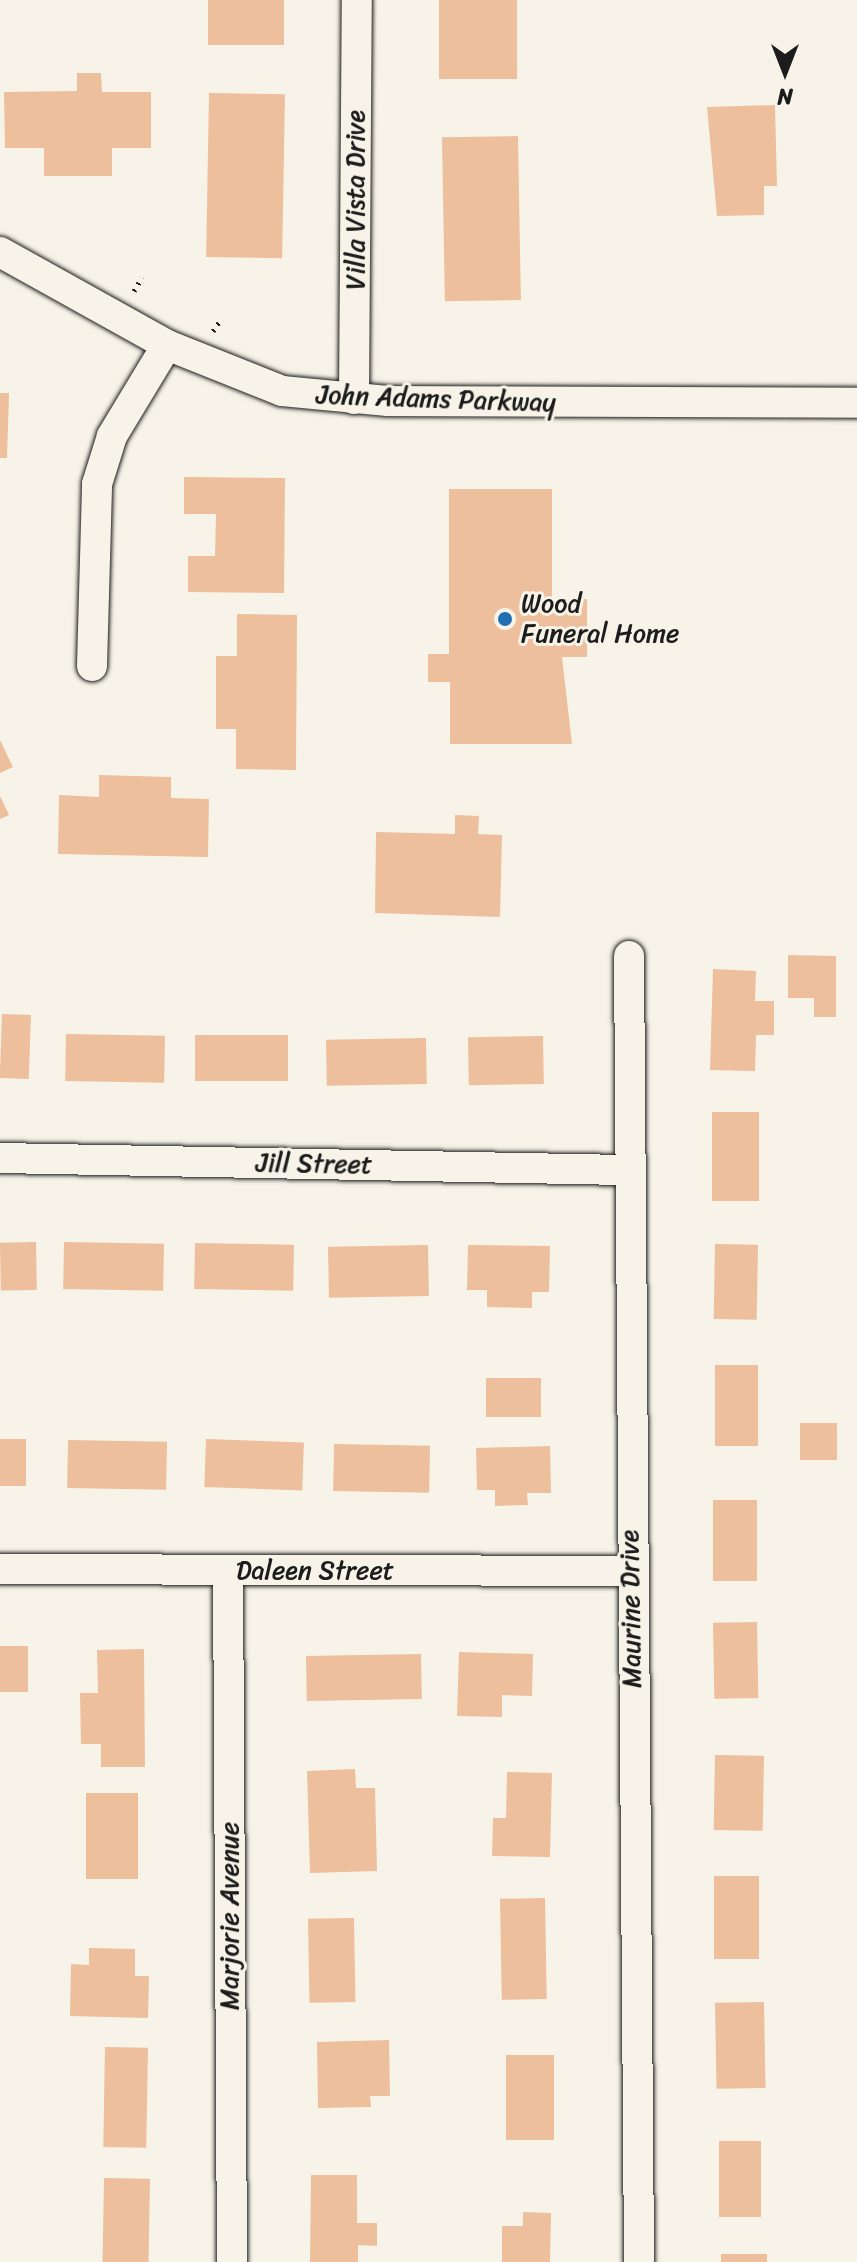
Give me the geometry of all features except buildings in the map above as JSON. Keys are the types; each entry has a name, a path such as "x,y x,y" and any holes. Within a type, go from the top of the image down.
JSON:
{"street":[{"name":"Villa Vista Drive","path":"354,399 357,0"},
{"name":"John Adams Parkway","path":"0,252 167,345 282,391 354,399 857,403"},
{"path":"92,666 97,484 112,436 167,345"},
{"name":"Maurine Drive","path":"629,956 630,1571 639,2262"},
{"name":"Jill Street","path":"0,1158 627,1170"},
{"name":"Daleen Street","path":"0,1569 630,1571"},
{"name":"Marjorie Avenue","path":"228,1571 232,2262"}],"path":[{"path":"134,292 142,277"}],"place":[{"name":"Wood Funeral Home","path":"505,619"}]}
